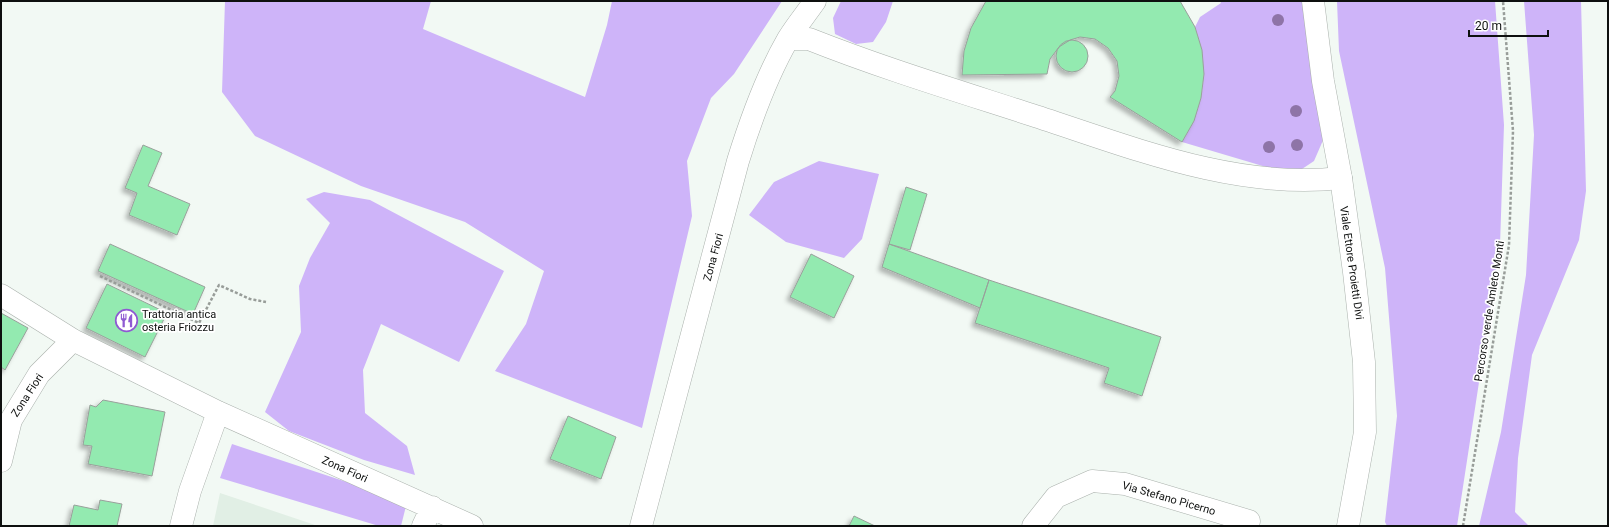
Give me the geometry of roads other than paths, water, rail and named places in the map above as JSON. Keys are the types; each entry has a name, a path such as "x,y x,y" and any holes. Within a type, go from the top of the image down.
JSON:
{"street":[{"name":"Zona Fiori","path":"641,526 738,161 750,124 767,79 789,38 815,1"},
{"name":"Viale Ettore Proietti Divi","path":"1313,1 1324,82 1354,272 1364,362 1365,432 1348,526"},
{"path":"789,38 809,39 939,85 1202,168 1268,178 1322,180 1340,178"},
{"name":"Zona Fiori","path":"1,296 73,340 428,517 472,526"},
{"name":"Zona Fiori","path":"1,461 11,420 39,374 73,340"},
{"path":"181,526 190,491 218,412"},
{"name":"Via Stefano Picerno","path":"1033,526 1056,497 1092,481 1126,484 1249,521"}],"place":[{"name":"Trattoria antica osteria Friozzu","path":"126,320"}]}
